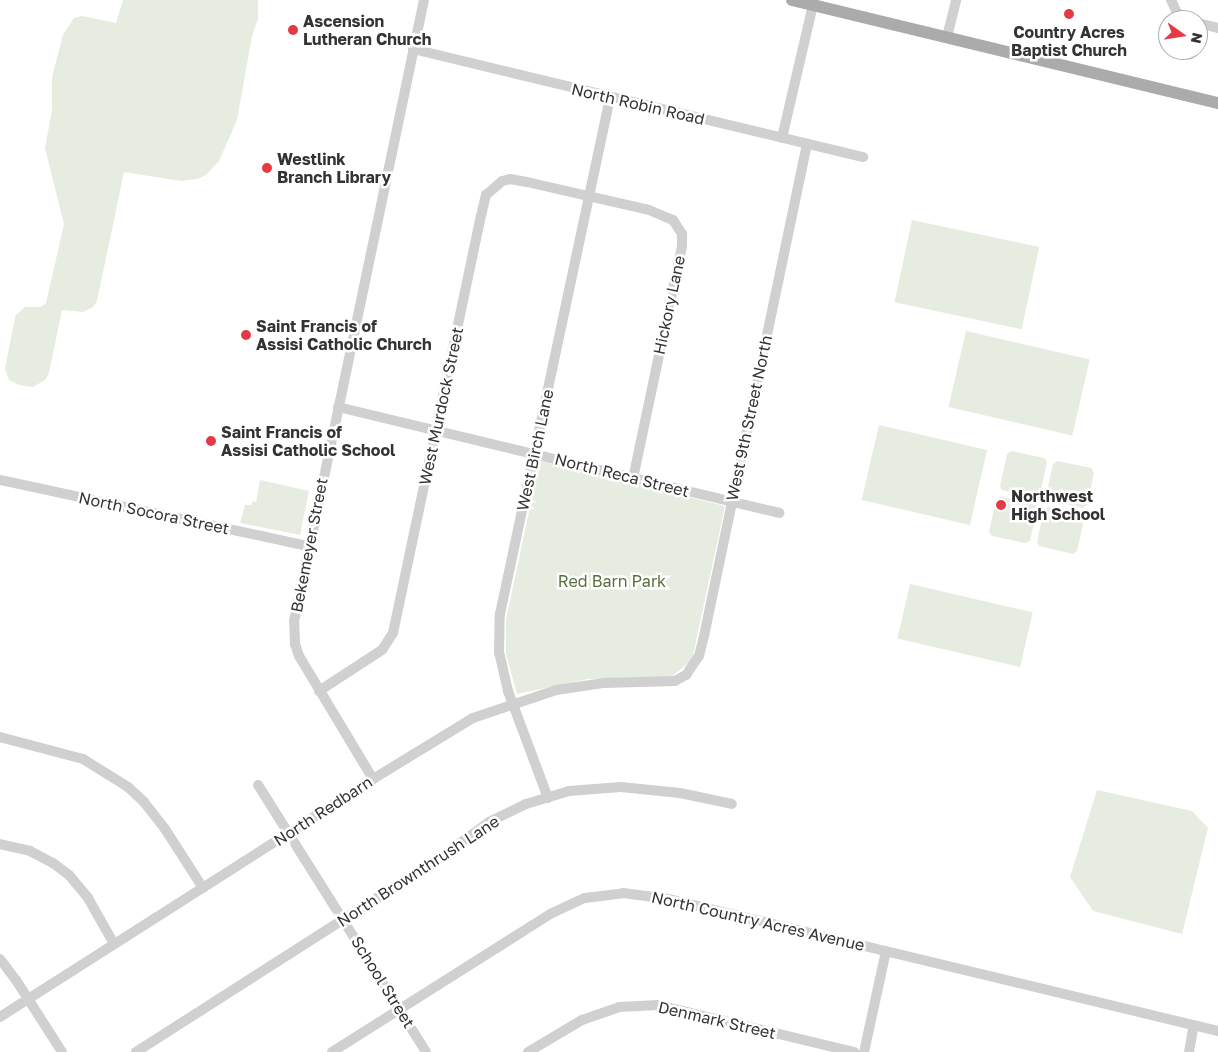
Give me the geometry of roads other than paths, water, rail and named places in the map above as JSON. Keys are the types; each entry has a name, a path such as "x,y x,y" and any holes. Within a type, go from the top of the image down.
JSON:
{"main road":[{"path":"792,0 814,2 1218,103"}],"street":[{"name":"Bekemeyer Street","path":"373,779 299,656 293,632 308,546 424,0"},
{"path":"948,37 956,0"},
{"path":"782,138 814,2"},
{"name":"North Robin Road","path":"413,49 610,98 863,157"},
{"name":"West Birch Lane","path":"548,798 513,703 499,653 500,614 610,98"},
{"name":"West 9th Street North","path":"675,681 686,675 699,656 807,144"},
{"name":"West Murdock Street","path":"319,691 377,654 390,642 486,194 493,186 510,179 590,195"},
{"name":"Hickory Lane","path":"590,195 665,215 673,220 682,234 682,246 633,478"},
{"name":"North Reca Street","path":"338,407 779,514"},
{"name":"North Socora Street","path":"0,480 308,546"},
{"name":"North Redbarn","path":"0,1017 289,832 473,718 513,703 579,685 675,681"},
{"path":"0,737 83,759 128,787 144,802 165,829 203,888"},
{"name":"School Street","path":"258,785 426,1052"},
{"name":"North Brownthrush Lane","path":"136,1052 441,857 490,822 526,804 569,791 621,787 680,793 732,804"},
{"path":"0,844 30,852 53,863 69,875 88,898 114,944"},
{"name":"North Country Acres Avenue","path":"332,1052 550,914 578,900 604,894 623,893 669,899 1218,1031"},
{"path":"864,1052 886,951"},
{"path":"0,958 62,1052"},
{"name":"Denmark Street","path":"528,1052 582,1020 620,1007 658,1005 854,1052"},
{"path":"1189,1052 1194,1025"}],"place":[{"name":"Country Acres Baptist Church","path":"1069,14"},
{"name":"Ascension Lutheran Church","path":"293,30"},
{"name":"Westlink Branch Library","path":"267,168"},
{"name":"Saint Francis of Assisi Catholic Church","path":"246,335"},
{"name":"Saint Francis of Assisi Catholic School","path":"211,441"},
{"name":"Northwest High School","path":"1001,505"}],"park label":[{"name":"Red Barn Park","path":"612,581"}]}
